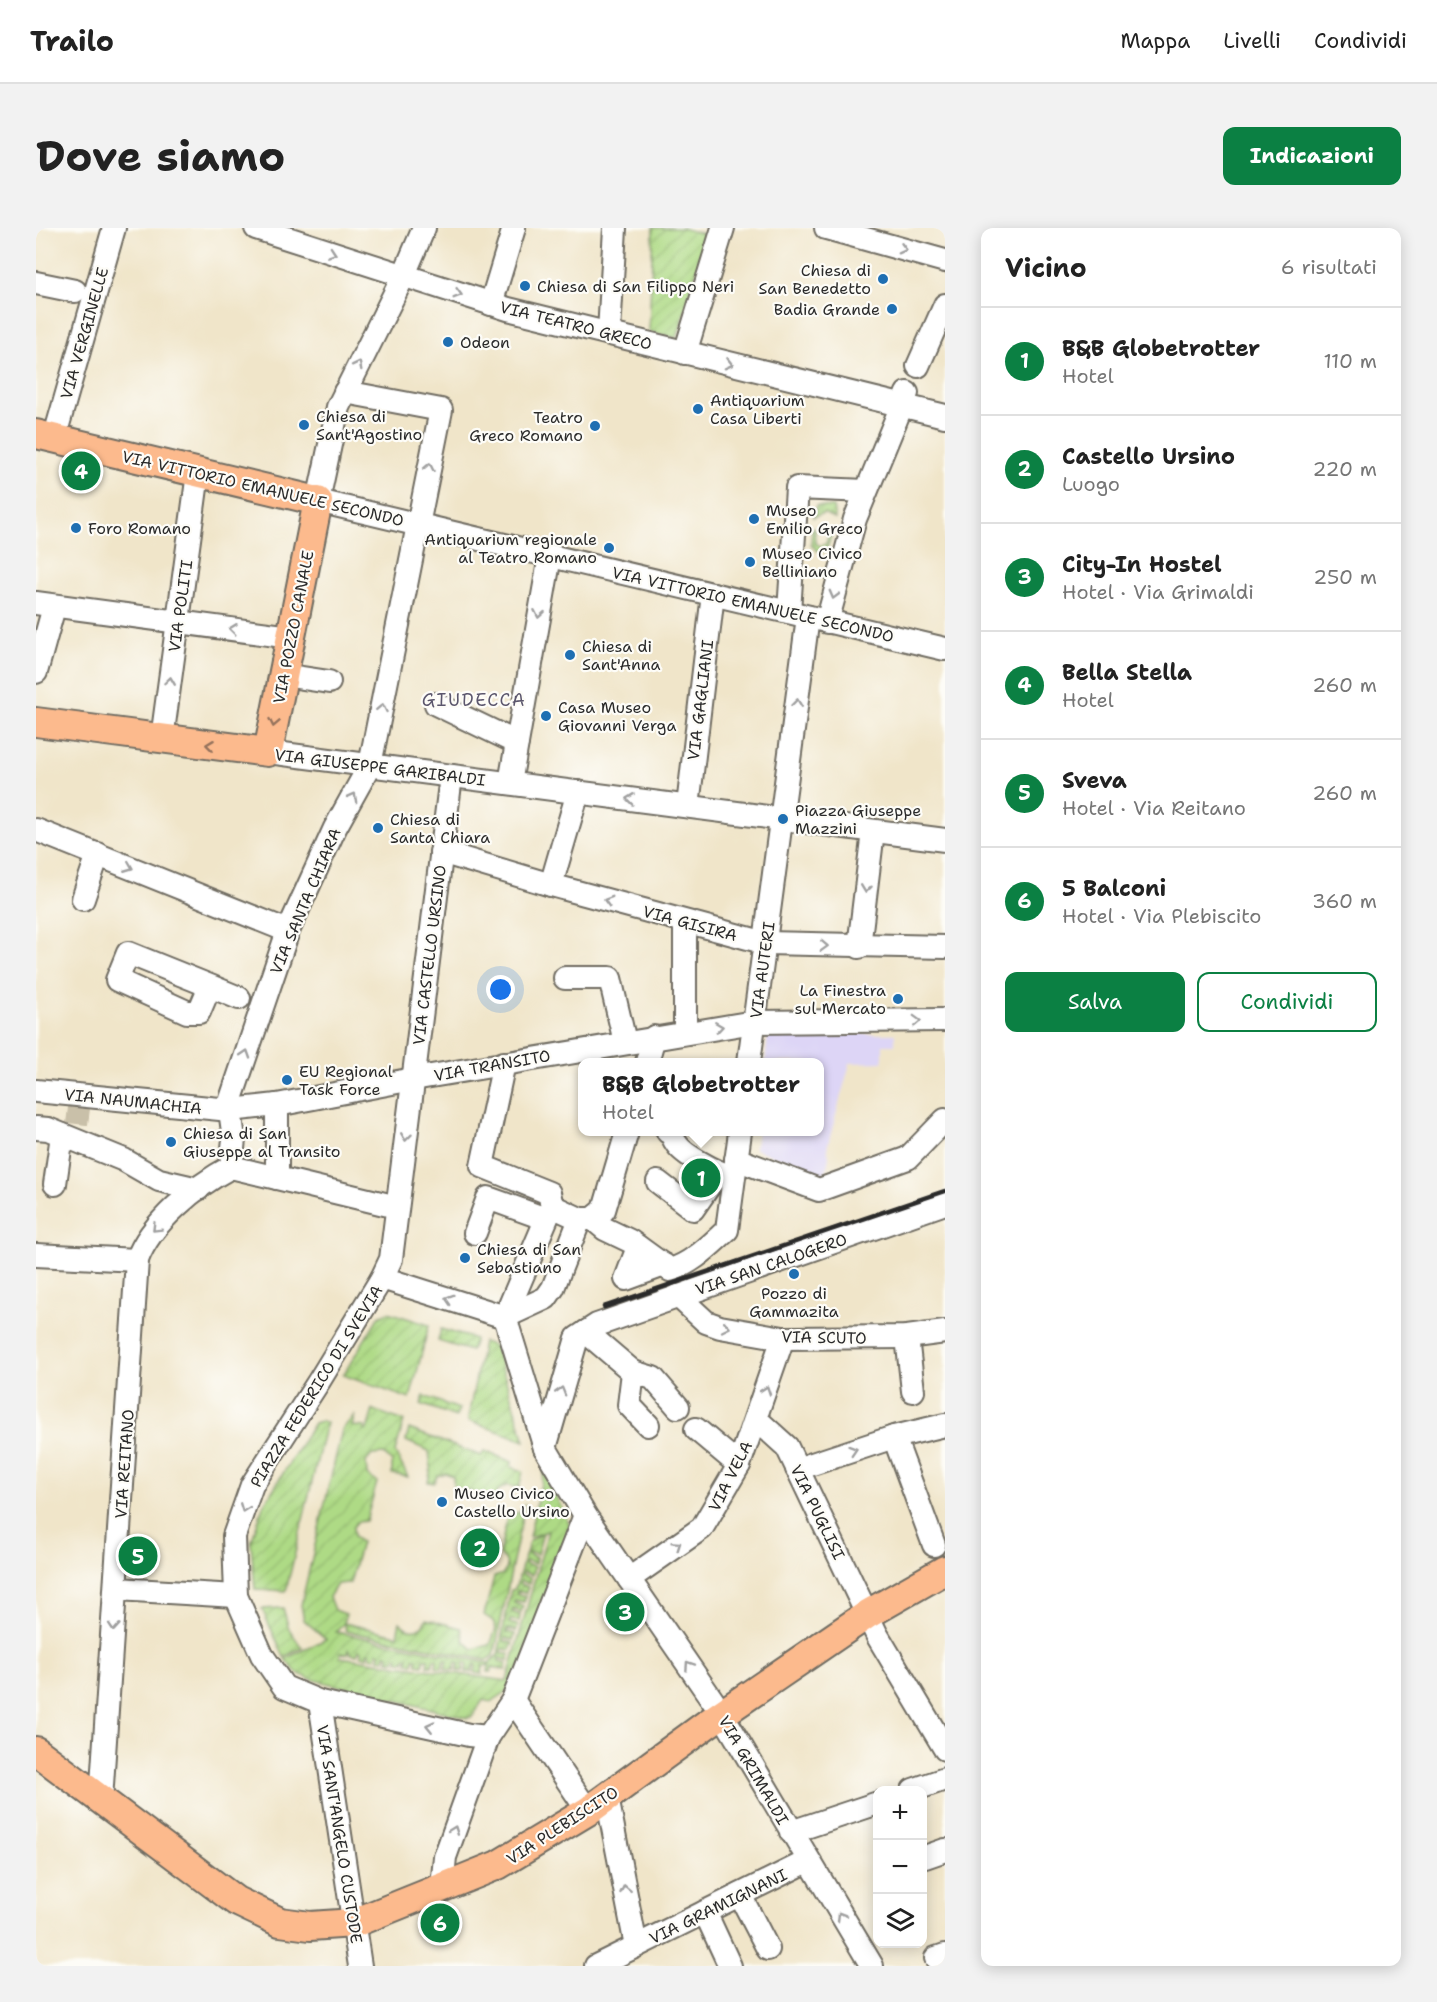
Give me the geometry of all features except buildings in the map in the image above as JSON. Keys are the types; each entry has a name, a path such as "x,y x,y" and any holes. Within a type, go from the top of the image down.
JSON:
{"main road":[{"name":"VIA VITTORIO EMANUELE SECONDO","path":"45,436 318,501"},
{"name":"VIA POZZO CANALE","path":"268,752 318,501"},
{"name":"VIA GIUSEPPE GARIBALDI","path":"36,722 268,752"},
{"name":"VIA PLEBISCITO","path":"36,1751 251,1910 280,1922 310,1926 354,1923 521,1854 597,1804 722,1714 868,1614 940,1558"}],"street":[{"name":"VIA VERGINELLE","path":"45,436 114,228"},
{"name":"VIA TEATRO GRECO","path":"256,228 286,233 403,277 491,304 685,353 904,399 945,416"},
{"path":"318,501 338,407 403,277 424,228"},
{"path":"491,304 514,228"},
{"path":"609,333 615,228"},
{"path":"826,228 945,261"},
{"path":"685,353 720,235"},
{"path":"36,283 75,291"},
{"path":"918,366 945,305"},
{"name":"VIA SANTA CHIARA","path":"230,1110 261,1006 288,931 335,828 370,765 441,410 345,392"},
{"path":"808,617 845,552 868,485 904,399"},
{"name":"VIA POLITI","path":"162,739 198,473"},
{"path":"808,617 798,488 868,485"},
{"name":"VIA VITTORIO EMANUELE SECONDO","path":"318,501 945,649"},
{"path":"510,783 550,556"},
{"name":"VIA GAGLIANI","path":"688,806 712,594"},
{"path":"36,672 45,605 291,637"},
{"name":"VIA AUTERI","path":"750,1058 808,617"},
{"path":"283,675 329,682"},
{"path":"436,704 516,743"},
{"name":"VIA GIUSEPPE GARIBALDI","path":"268,752 873,831"},
{"name":"VIA CASTELLO URSINO","path":"382,1278 391,1259 451,776"},
{"path":"551,885 578,792"},
{"path":"36,830 288,931"},
{"path":"859,947 873,831 945,840"},
{"name":"VIA GISIRA","path":"441,852 551,885 766,943 859,947 945,947"},
{"path":"83,898 98,854"},
{"path":"685,922 686,1032"},
{"path":"565,978 610,978 625,1042"},
{"path":"210,986 239,998"},
{"name":"VIA TRANSITO","path":"230,1110 277,1105 504,1063 754,1022 945,1020"},
{"path":"648,1058 654,1037"},
{"path":"442,1887 445,1857 485,1746 516,1704 585,1515 545,1448 505,1317 549,1212 549,1193 482,1166 504,1063"},
{"name":"VIA NAUMACHIA","path":"36,1091 75,1120 230,1110"},
{"path":"277,1105 286,1180"},
{"path":"230,1110 234,1139 231,1167 397,1207"},
{"path":"36,1128 48,1129 75,1120"},
{"path":"75,1120 108,1155 124,1160 159,1180 198,1188"},
{"path":"55,1184 75,1120"},
{"path":"673,1136 676,1145 730,1169 819,1190 908,1158 945,1120"},
{"path":"505,1317 546,1298 553,1288 587,1219 604,1209 626,1136"},
{"path":"475,1233 488,1198 587,1219 638,1247 670,1270 679,1268 727,1230 730,1169 739,1136"},
{"name":"VIA REITANO","path":"101,1800 138,1260 148,1236 198,1188 231,1167"},
{"path":"658,1182 693,1209 730,1169"},
{"name":"VIA SAN CALOGERO","path":"593,1332 678,1296 945,1203"},
{"path":"638,1247 626,1279 664,1265"},
{"path":"36,1255 138,1260"},
{"name":"PIAZZA FEDERICO DI SVEVIA","path":"485,1746 469,1735 320,1702 284,1686 262,1655 229,1596 234,1536 252,1485 382,1278 505,1317"},
{"name":"VIA SCUTO","path":"678,1296 706,1322 783,1338 907,1338 945,1332"},
{"path":"545,1448 577,1338 593,1332 633,1372 653,1378 678,1407"},
{"name":"VIA VELA","path":"629,1579 702,1528 739,1465 783,1338"},
{"path":"907,1338 913,1391"},
{"path":"633,1372 629,1405 648,1425"},
{"name":"VIA PUGLISI","path":"756,1419 787,1447 877,1635 945,1749"},
{"path":"797,1469 894,1437 945,1425"},
{"path":"696,1429 739,1465"},
{"path":"894,1437 940,1558"},
{"name":"VIA GRIMALDI","path":"585,1515 722,1714 872,1966"},
{"path":"117,1589 229,1596"},
{"name":"VIA SANT'ANGELO CUSTODE","path":"320,1702 360,1966"},
{"path":"516,1704 597,1804 623,1956"},
{"path":"926,1786 945,1779"},
{"path":"791,1832 873,1805"},
{"name":"VIA GRAMIGNANI","path":"596,1966 623,1956 808,1861"},
{"path":"740,1895 768,1949"},
{"path":"705,1912 730,1966"}],"shaded area":[{"path":"768,1034 895,1034 895,1045 883,1045 883,1062 850,1063 827,1148 829,1157 825,1176 755,1149 757,1136 824,1136 824,1058 765,1058"}],"green space":[{"path":"653,228 682,228 707,235 677,338 649,332"},
{"path":"816,506 833,507 835,519 824,513 813,517"},
{"path":"812,528 815,528 815,542 820,546 826,544 830,530 833,531 826,551 818,551 811,545"},
{"path":"388,1312 429,1325 410,1399 343,1375 379,1316"},
{"path":"441,1329 475,1339 471,1351 438,1341"},
{"path":"483,1342 495,1346 525,1441 469,1421"},
{"path":"424,1396 459,1409 456,1417 421,1404"},
{"path":"373,1410 404,1421 395,1452 408,1477 392,1474 392,1462 384,1454 372,1455 366,1462 367,1475 377,1482 366,1521 357,1522 353,1527 354,1537 361,1542 350,1583 337,1584 329,1597 334,1610 346,1614 344,1623 336,1632 489,1663 498,1655 511,1590 515,1589 530,1540 543,1533 537,1554 529,1552 528,1554 536,1558 535,1564 526,1561 525,1564 534,1567 532,1575 523,1572 522,1575 531,1578 529,1584 521,1581 519,1584 528,1587 526,1593 517,1591 517,1594 526,1596 524,1602 515,1600 514,1603 523,1606 521,1612 513,1609 512,1612 520,1615 519,1621 510,1620 509,1623 518,1625 516,1631 507,1629 507,1632 515,1634 513,1640 505,1638 504,1641 513,1643 510,1650 502,1649 501,1652 510,1654 508,1660 499,1658 499,1661 507,1663 505,1670 492,1667 491,1672 488,1672 489,1665 483,1666 482,1674 475,1673 476,1665 474,1664 472,1672 466,1672 467,1663 464,1663 463,1671 457,1671 459,1663 456,1662 454,1670 445,1669 447,1660 444,1660 442,1668 436,1667 437,1660 434,1659 432,1666 427,1666 428,1659 424,1659 423,1665 417,1664 417,1658 414,1658 413,1664 407,1663 408,1658 405,1658 404,1662 398,1661 399,1657 396,1657 395,1661 388,1660 389,1655 386,1654 385,1659 379,1659 380,1653 377,1652 376,1658 370,1657 368,1652 367,1657 361,1656 359,1650 357,1655 351,1654 349,1650 348,1654 340,1653 340,1657 507,1681 548,1531 529,1537 544,1471 574,1534 512,1688 491,1702 483,1700 472,1717 467,1718 311,1679 297,1673 285,1659 326,1639 304,1620 301,1605 342,1430 355,1414 352,1426 365,1427 364,1431 367,1430"},
{"path":"321,1421 326,1423 286,1591 255,1589 251,1543 263,1506 314,1423"},
{"path":"409,1429 481,1456 484,1451 512,1462 511,1467 523,1471 519,1488 507,1485 499,1490 495,1497 454,1488 453,1477 446,1473 437,1476 434,1483 428,1482 431,1468 429,1451 406,1441"},
{"path":"525,1503 494,1655 487,1660 346,1631 344,1623 397,1635 400,1622 403,1626 414,1630 418,1629 426,1619 461,1628 464,1641 473,1649 490,1645 496,1629 493,1621 484,1615 494,1577 503,1574 507,1568 506,1561 499,1555 508,1515 520,1512"},
{"path":"283,1608 289,1629 302,1648 284,1657 262,1609"}],"tunnel":[{"path":"77,1124 79,1108"}],"railway":[{"path":"604,1307 945,1191"}],"place":[{"name":"Chiesa di San Benedetto","path":"883,279"},
{"name":"Chiesa di San Filippo Neri","path":"525,286"},
{"name":"Badia Grande","path":"892,309"},
{"name":"Odeon","path":"448,342"},
{"name":"Antiquarium Casa Liberti","path":"698,409"},
{"name":"Chiesa di Sant'Agostino","path":"304,425"},
{"name":"Teatro Greco Romano","path":"595,426"},
{"name":"Bella Stella","path":"81,471"},
{"name":"Museo Emilio Greco","path":"754,519"},
{"name":"Foro Romano","path":"76,528"},
{"name":"Antiquarium regionale al Teatro Romano","path":"609,548"},
{"name":"Museo Civico Belliniano","path":"750,562"},
{"name":"Chiesa di Sant'Anna","path":"570,655"},
{"name":"Casa Museo Giovanni Verga","path":"546,716"},
{"name":"Piazza Giuseppe Mazzini","path":"783,819"},
{"name":"Chiesa di Santa Chiara","path":"378,828"},
{"name":"La Finestra sul Mercato","path":"898,999"},
{"name":"EU Regional Task Force","path":"287,1080"},
{"name":"Chiesa di San Giuseppe al Transito","path":"171,1142"},
{"name":"B&B Globetrotter","path":"701,1178"},
{"name":"Chiesa di San Sebastiano","path":"465,1258"},
{"name":"Pozzo di Gammazita","path":"794,1274"},
{"name":"Museo Civico Castello Ursino","path":"442,1502"},
{"name":"Castello Ursino","path":"480,1548"},
{"name":"Sveva","path":"138,1556"},
{"name":"City-In Hostel","path":"625,1612"},
{"name":"5 Balconi","path":"440,1923"}],"district":[{"name":"GIUDECCA","path":"474,700"}]}
